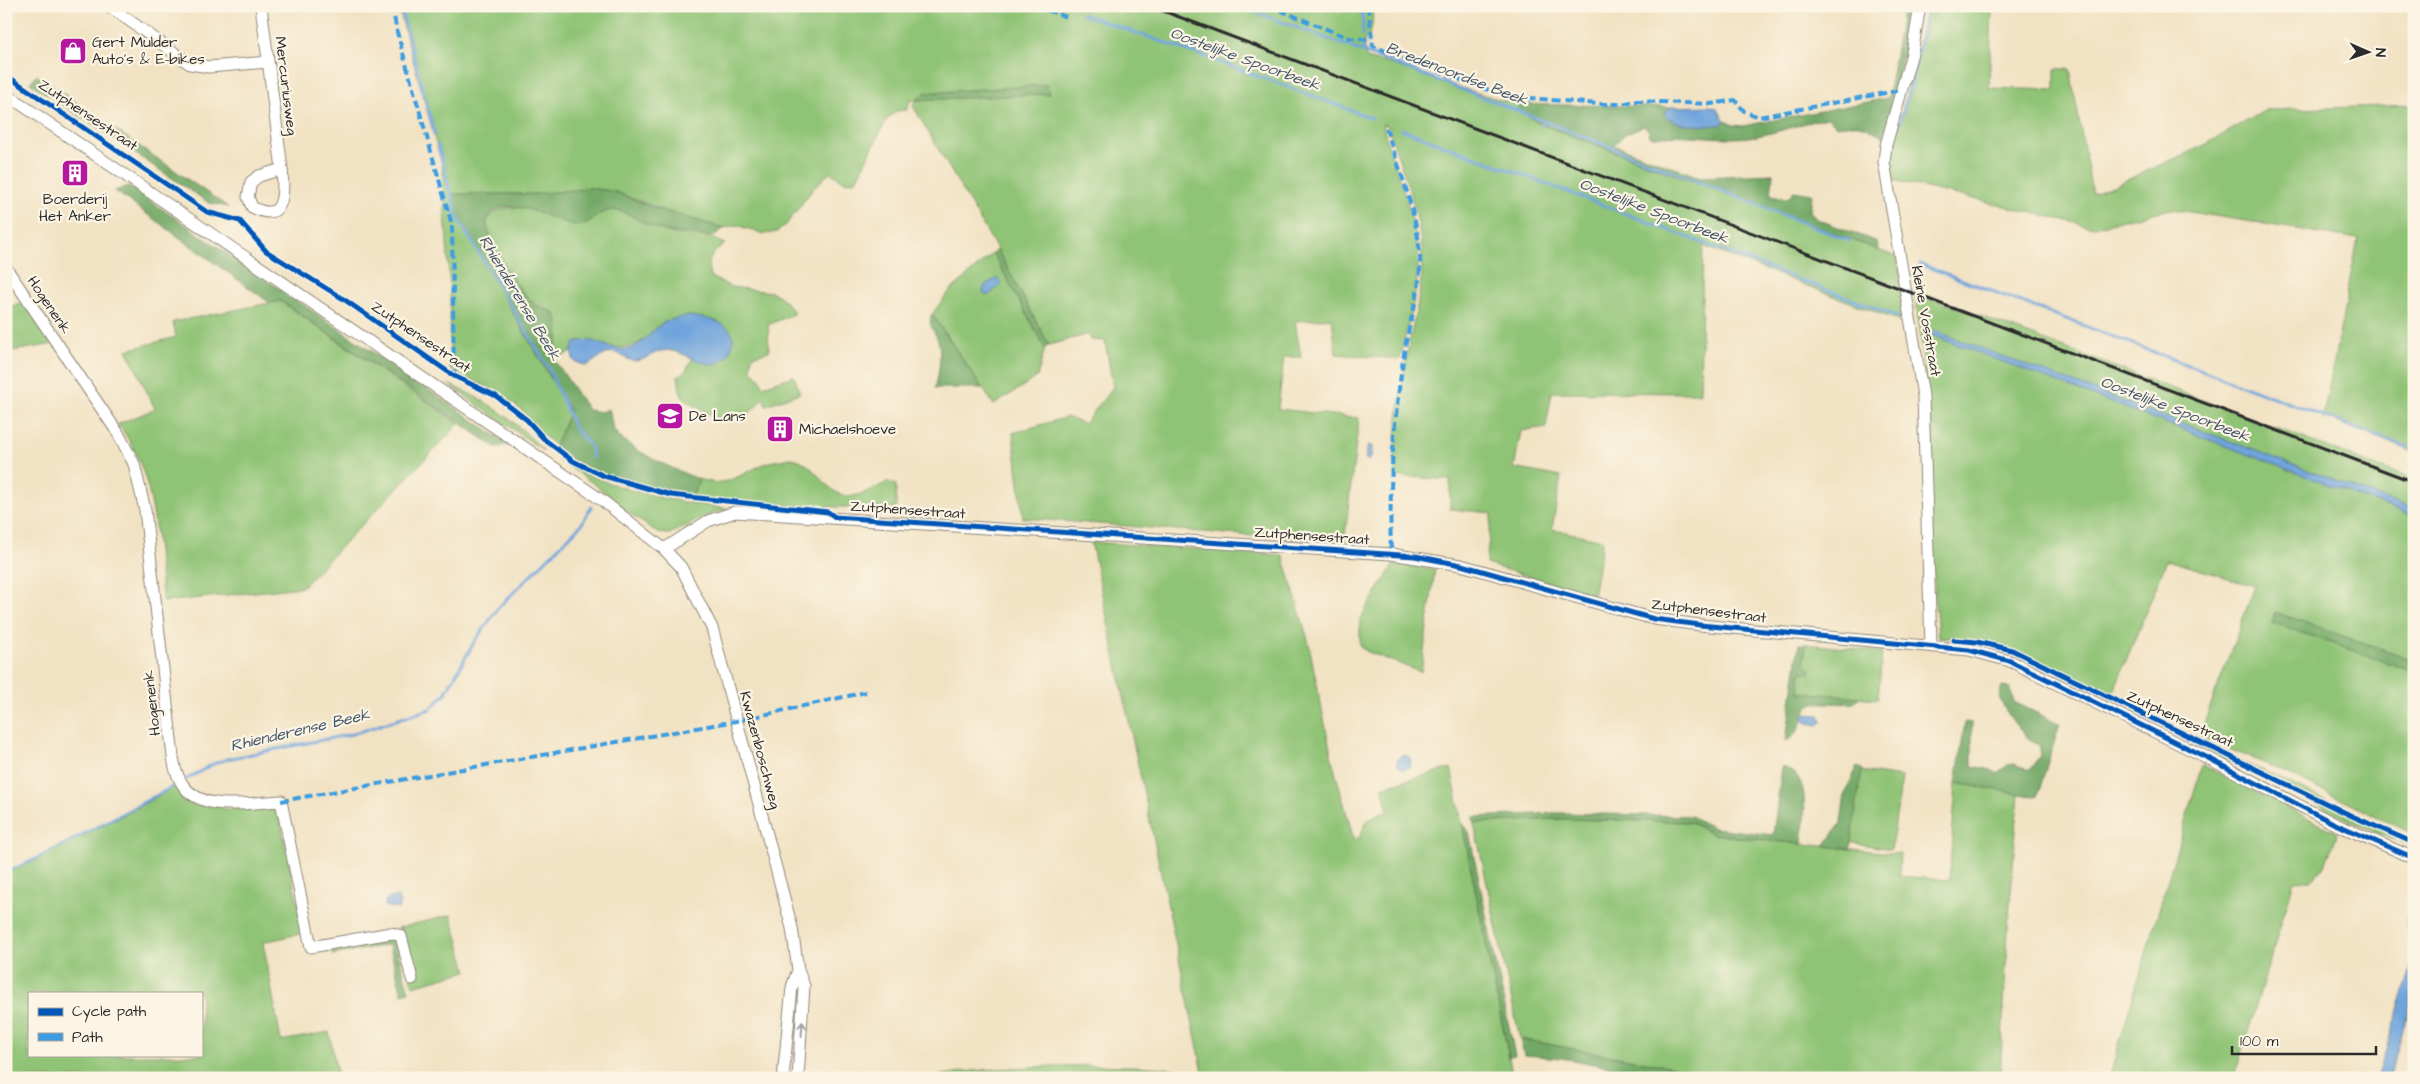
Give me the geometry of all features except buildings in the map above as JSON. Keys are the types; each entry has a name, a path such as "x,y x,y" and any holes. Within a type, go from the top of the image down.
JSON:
{"street":[{"path":"109,6 190,64 209,67 268,62"},
{"name":"Mercuriusweg","path":"261,6 282,169"},
{"name":"Kleine Vosstraat","path":"1920,6 1912,53 1886,145 1884,162 1923,396 1931,646"},
{"name":"Zutphensestraat","path":"6,94 603,501 664,549 708,521 735,512 1391,554 1461,565 1654,619 1969,650 2010,661 2212,760 2333,823 2414,858"},
{"name":"Hogenenk","path":"6,268 118,433 134,464 146,510 173,756 182,783 205,800 218,804 281,800 310,946 391,933 401,936 412,979"},
{"name":"Kwazenboschweg","path":"664,549 681,567 712,628 792,928 798,970 804,986 798,1078"},
{"name":"Kwazenboschweg","path":"783,1078 792,987 798,970"}],"green space":[{"path":"398,6 1372,6 1373,21 1370,33 1364,41 1366,58 1480,94 1519,104 1519,111 1543,125 1897,257 1910,325 1703,246 1700,393 1552,392 1546,427 1521,431 1514,468 1561,477 1552,529 1603,540 1593,595 1486,564 1492,513 1450,509 1450,480 1395,476 1401,395 1408,348 1420,292 1422,258 1418,224 1410,191 1388,126 1383,124 1413,223 1418,257 1415,296 1400,359 1336,354 1332,318 1295,321 1301,357 1284,357 1278,409 1359,418 1344,543 1023,518 1013,433 1067,417 1084,424 1113,387 1105,341 1091,340 1089,334 1049,345 997,249 913,106 915,101 910,100 907,110 897,111 887,119 856,180 848,182 830,172 812,190 786,225 777,232 764,234 737,225 724,228 684,218 616,192 591,188 535,194 451,194 458,217 570,411 555,446 537,430 525,413 513,403 487,387 450,369 450,291 442,165","holes":["1047,85 1048,94 916,100 925,93"]},
{"path":"1903,6 1915,6 1884,137 1867,127 1854,124 1836,126 1828,118 1744,138 1652,137 1649,135 1649,130 1643,126 1625,134 1614,145 1699,177 1773,174 1771,195 1787,198 1794,191 1812,194 1810,211 1817,219 1877,242 1879,250 1543,125 1519,111 1519,104 1670,107 1664,114 1720,125 1725,121 1733,125 1743,126 1888,98"},
{"path":"1927,6 2022,6 1992,9 1989,88 2055,90 2055,69 2070,69 2092,193 2113,186 2205,145 2266,110 2414,105 2414,452 2323,417 2358,239 2171,209 2093,227 1893,180 1892,155"},
{"path":"36,75 228,207 209,203 30,83"},
{"path":"1047,85 1049,94 916,100 925,93"},
{"path":"128,186 510,445 495,447 281,301 270,303 115,191"},
{"path":"591,188 616,192 651,207 724,228 713,237 669,232 615,210 605,212 582,225 577,225 516,207 504,207 494,212 486,222 499,253 522,291 535,305 554,312 559,331 553,360 588,410 601,412 609,409 613,428 632,447 655,460 699,479 692,498 658,492 619,481 583,466 555,446 570,411 458,217 451,194 535,194"},
{"path":"513,207 532,209 583,225 600,214 613,209 664,231 680,235 701,236 725,244 713,254 709,262 711,277 731,287 772,292 780,296 795,313 768,325 769,351 752,356 751,370 759,377 763,386 794,376 800,393 766,405 763,397 749,413 729,420 703,411 690,403 682,395 678,376 685,372 693,357 712,365 662,324 644,340 632,346 617,347 585,341 575,343 571,352 553,360 554,351 559,339 544,308 526,295 509,273 487,227 489,218 495,212"},
{"path":"997,249 1049,345 1045,348 993,253"},
{"path":"993,253 1045,348 1037,377 994,405 932,314 949,292"},
{"path":"1914,291 2414,480 2414,661 2275,612 2271,622 2414,672 2414,834 2271,766 2199,737 2255,586 2167,560 2112,695 2028,657 1984,643 1938,637 1928,420 1925,377"},
{"path":"280,301 459,424 302,587 163,602 156,532 148,486 131,444 118,424 155,409 127,350 176,337 173,322"},
{"path":"26,303 55,344 6,352 6,307"},
{"path":"932,314 982,388 935,388 938,377 940,349 930,322"},
{"path":"448,384 476,397 500,412 522,429 544,451"},
{"path":"557,458 598,479 619,486 662,498 729,509 711,514 669,534 658,533"},
{"path":"791,458 807,464 832,490 840,494 848,496 858,495 888,482 896,485 896,508 789,506 692,498 699,479 709,482 727,481 767,463"},
{"path":"1091,542 1283,555 1308,640 1333,764 1354,840 1360,837 1370,819 1388,810 1382,787 1451,768 1513,1078 927,1078 971,1071 1062,1066 1133,1066 1203,1072"},
{"path":"1394,564 1435,569 1421,672 1368,652 1360,647 1360,619"},
{"path":"2275,612 2414,661 2414,672 2271,622"},
{"path":"1799,644 1806,644 1804,663 1811,669 1810,673 1801,672 1799,692 1859,697 1854,703 1812,704 1808,707 1796,732 1786,741"},
{"path":"1806,644 1882,652 1878,699 1799,692 1801,672 1810,673 1810,669 1804,663"},
{"path":"2002,686 2010,689 2014,702 2060,724 2037,797 1956,783 1965,722 1972,723 1972,766 1997,773 2008,765 2015,764 2029,771 2040,755 2040,746 2021,731 2002,704 1999,697"},
{"path":"2199,746 2264,771 2414,842 2414,847 2366,828"},
{"path":"2202,765 2338,833 2324,867 2310,880 2294,881 2234,1078 2109,1078"},
{"path":"1782,767 1792,771 1799,779 1803,788 1805,811 1802,844 1713,834 1691,822 1558,819 1474,823 1473,817 1558,813 1691,816 1714,828 1773,835"},
{"path":"1857,767 1862,769 1850,849 1825,846 1841,823 1845,793"},
{"path":"1859,771 1902,777 1891,849 1848,842"},
{"path":"1956,783 2019,794 2008,928 2000,1078 1731,1078 1520,1039 1474,823 1558,819 1691,822 1703,830 1726,836 1900,854 1899,876 1949,880"},
{"path":"179,784 225,809 278,809 304,933 263,942 281,1041 329,1032 338,1078 6,1078 6,873 135,809"},
{"path":"1462,824 1469,832 1515,1056 1509,1057"},
{"path":"451,915 467,971 413,986 398,928"},
{"path":"394,938 409,992 402,994 389,945 332,955 331,948"},
{"path":"1520,1039 1731,1078 1667,1078 1562,1058 1524,1055"}],"water":[{"path":"1710,106 1717,108 1725,121 1720,125 1682,123 1664,114 1670,107"},
{"path":"999,279 1001,284 989,295 985,295 983,292 985,285"},
{"path":"686,316 712,320 727,327 732,333 733,341 729,354 723,360 716,364 709,364 667,350 634,361 612,352 603,355 586,366 574,361 571,352 575,343 588,341 614,348 628,349 638,345 663,323"},
{"path":"1927,328 2414,510 2414,517 1926,333"},
{"path":"1368,445 1372,446 1372,455 1368,461 1365,458"},
{"path":"1804,714 1820,715 1822,722 1818,725 1807,723 1803,719"},
{"path":"1404,755 1409,757 1411,762 1409,767 1404,769 1399,767 1397,762 1399,757"},
{"path":"397,896 400,903 398,909 385,906 385,900"},
{"path":"2414,903 2414,942 2407,932 2406,923"},
{"path":"2414,959 2414,993 2389,1078 2377,1078"}],"waterway":[{"name":"Rhienderense Beek","path":"400,6 435,135"},
{"path":"1238,6 1364,52"},
{"name":"Bredenoordse Beek","path":"1362,6 1363,34"},
{"path":"1891,150 1912,81 1928,6"},
{"name":"Oostelijke Spoorbeek","path":"1082,14 1372,118"},
{"name":"Bredenoordse Beek","path":"1363,44 1364,52 1544,121 1542,126"},
{"path":"1544,121 1850,241"},
{"name":"Oostelijke Spoorbeek","path":"1401,129 1899,317"},
{"name":"Rhienderense Beek","path":"438,145 457,217 549,369 575,429 590,445 593,458"},
{"path":"1920,264 2414,450"},
{"name":"Rhienderense Beek","path":"187,779 213,764 227,759 352,734 430,709 445,694 473,644 498,608 581,525 591,507"},
{"name":"Rhienderense Beek","path":"6,872 38,858 176,785"}],"railway":[{"path":"1150,6 2414,482"}],"marked path":[{"path":"392,6 397,32 452,225 454,376"},
{"path":"1036,6 1069,18"},
{"path":"1269,6 1349,38 1371,40"},
{"path":"1368,6 1373,46 1482,88 1517,97 1599,104 1622,104 1635,101 1711,104 1735,100 1744,111 1759,117 1901,90"},
{"path":"1386,128 1411,207 1420,256 1419,283 1405,348 1394,433 1391,481 1391,554"},
{"path":"281,801 736,721 866,692"}],"cycle path":[{"path":"6,75 207,212 240,221 266,251 345,300 454,376 496,396 527,420 545,440 573,461 604,476 671,495 828,512 835,517 1415,556 1461,565 1654,619 1969,650 2010,661 2212,760 2333,823 2414,858"},
{"path":"1954,640 1977,642 2012,650 2352,816 2414,843"}],"place":[{"name":"Gert Mulder Auto's & E-bikes","path":"73,51"},
{"name":"Boerderij Het Anker","path":"75,173"},
{"name":"De Lans","path":"670,416"},
{"name":"Michaelshoeve","path":"780,429"}]}
